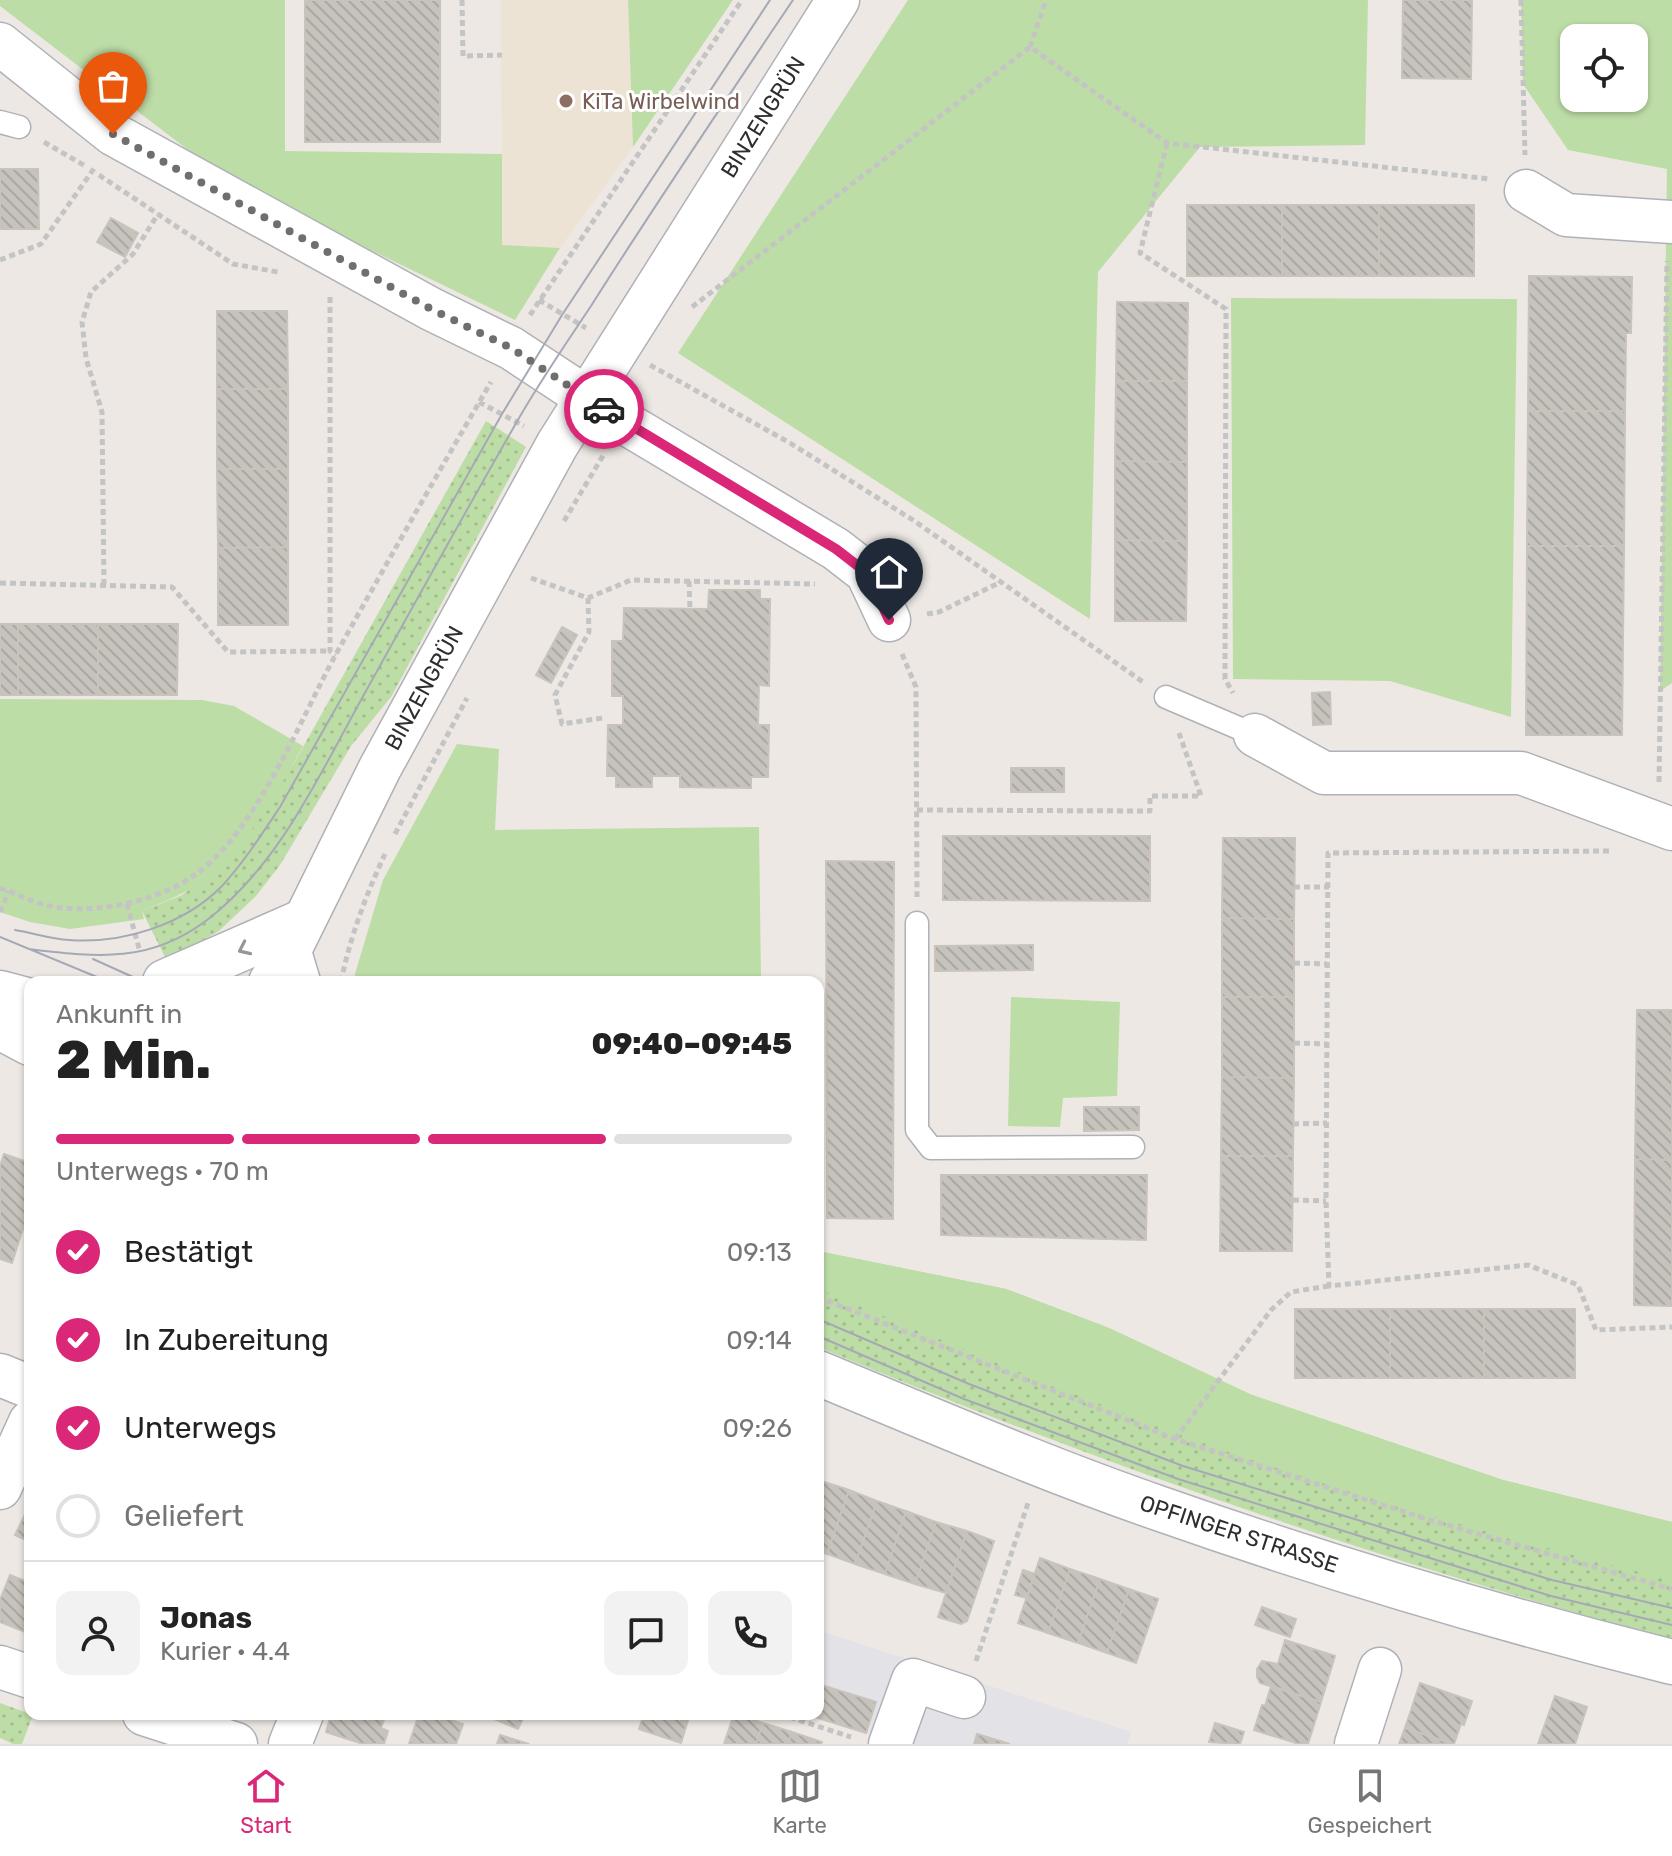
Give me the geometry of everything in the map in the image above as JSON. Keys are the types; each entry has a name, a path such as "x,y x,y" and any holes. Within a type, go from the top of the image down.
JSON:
{"street":[{"name":"BINZENGRÜN","path":"290,960 380,768 557,445 838,0"},
{"path":"0,44 113,134 431,309 511,348 625,423 812,534 867,573 889,620"},
{"path":"1526,191 1566,215 1669,222"},
{"path":"1255,735 1324,773 1521,773 1665,826"},
{"path":"199,976 290,960"},
{"path":"0,993 24,999"},
{"path":"0,1027 24,1040"},
{"path":"0,1375 24,1385"},
{"name":"OPFINGER STRASSE","path":"824,1375 1041,1465 1162,1509 1402,1587 1672,1662"},
{"path":"0,1488 24,1435"},
{"path":"0,1667 24,1675"},
{"path":"1356,1744 1380,1669"},
{"path":"874,1742 913,1680 964,1697"},
{"path":"162,1720 236,1744"},
{"path":"290,1744 300,1720"}],"lane":[{"path":"1166,697 1255,735"},
{"path":"917,923 917,1130 931,1148 1133,1147"}],"path":[{"path":"462,0 463,56 502,55"},
{"path":"0,888 46,905 91,910 127,904 195,875 230,842 261,796 333,653 539,300 742,0"},
{"path":"692,307 1030,47 1046,0"},
{"path":"1030,47 1167,143 1484,177 1526,191 1521,0"},
{"path":"9,125 93,171 233,264 288,274"},
{"path":"0,260 41,244 93,171 113,134"},
{"path":"1167,143 1140,253 1226,309 1225,679 1255,735"},
{"path":"104,585 102,412 86,358 82,322 91,292 133,254 158,214"},
{"path":"1665,826 1669,222"},
{"path":"333,653 330,282 338,258"},
{"path":"654,367 790,443 913,520 1166,697 1201,796 1150,796 1150,811 917,810"},
{"path":"560,527 625,423"},
{"path":"524,592 539,565"},
{"path":"531,578 588,598 631,580 820,584 867,573"},
{"path":"689,581 690,609"},
{"path":"917,923 916,687 889,620 939,612 1002,581"},
{"path":"0,583 172,587 228,652 333,653"},
{"path":"588,598 589,632 555,695 562,724 603,718"},
{"path":"342,976 366,896 390,844 472,690"},
{"path":"1329,1286 1326,1201 1328,853 1611,851"},
{"path":"1294,887 1329,887"},
{"path":"1,908 9,891"},
{"path":"1294,963 1327,964"},
{"path":"1294,1043 1327,1044"},
{"path":"1293,1124 1327,1123"},
{"path":"1293,1200 1326,1201"},
{"path":"1175,1439 1271,1310 1291,1292 1528,1265 1578,1285 1596,1330 1672,1327"},
{"path":"824,1299 1175,1439 1433,1521 1672,1589"},
{"path":"964,1697 1041,1465"},
{"path":"800,1720 874,1742"}],"shaded area":[{"name":"KiTa Wirbelwind","path":"501,0 628,0 633,147 560,248 502,245"},
{"path":"824,1632 1131,1732 1127,1744 902,1744 824,1720"}],"green space":[{"path":"0,0 285,0 285,151 502,154 502,245 560,248 515,320 230,182 0,6"},
{"path":"628,0 733,0 633,147"},
{"path":"908,0 1368,0 1365,145 1200,147 1098,272 1090,619 678,353"},
{"path":"1521,0 1672,0 1672,683 1660,691 1667,169 1568,150 1523,84"},
{"path":"1231,298 1517,299 1511,717 1390,681 1233,679"},
{"path":"486,421 526,447 391,697 351,746 280,865 256,896 219,931 167,961 142,911 182,895 223,864 242,842 294,763"},
{"path":"0,699 202,700 234,706 303,746 247,837 203,881 142,911 144,919 70,929 30,922 0,912"},
{"path":"457,744 499,749 495,830 759,827 761,976 355,976 383,880"},
{"path":"1011,997 1120,1002 1117,1096 1063,1098 1060,1127 1008,1126"},
{"path":"824,1252 1006,1289 1109,1328 1252,1395 1503,1480 1672,1522 1672,1639 1455,1577 1240,1508 923,1390 824,1349"},
{"path":"824,1252 1006,1289 1109,1328 1252,1395 1503,1480 1672,1522 1672,1580 1490,1533 1248,1459 1003,1365 824,1291"},
{"path":"0,1703 24,1712 24,1720 31,1720 22,1744 0,1738"}],"building":[{"path":"305,0 440,0 440,142 305,142"},
{"path":"1403,0 1472,0 1471,79 1402,78"},
{"path":"0,169 38,169 39,229 0,229"},
{"path":"1187,205 1282,205 1282,276 1187,276"},
{"path":"1282,205 1379,205 1379,276 1282,276"},
{"path":"1379,205 1474,205 1474,276 1379,276"},
{"path":"111,218 138,233 125,257 97,242"},
{"path":"1529,276 1632,277 1631,333 1626,333 1625,411 1528,411"},
{"path":"1117,302 1188,303 1187,381 1116,381"},
{"path":"217,311 287,311 288,389 217,389"},
{"path":"1116,381 1187,381 1187,462 1115,461"},
{"path":"217,389 288,389 288,469 217,469"},
{"path":"1528,411 1625,411 1624,546 1527,546"},
{"path":"1115,461 1187,462 1187,541 1115,540"},
{"path":"217,469 288,469 288,547 218,548"},
{"path":"1115,540 1187,541 1186,621 1115,621"},
{"path":"1527,546 1624,546 1622,735 1526,735"},
{"path":"288,547 288,625 218,625 218,548"},
{"path":"709,590 760,590 760,599 770,599 769,686 759,685 758,725 769,725 768,777 751,777 751,788 680,787 680,776 652,776 652,787 616,787 616,776 607,776 608,725 623,725 623,696 612,696 612,641 623,641 624,608 708,609"},
{"path":"0,624 18,624 18,695 0,695"},
{"path":"18,624 98,624 98,695 18,695"},
{"path":"98,624 178,624 177,695 98,695"},
{"path":"562,627 577,635 551,683 536,675"},
{"path":"1330,692 1331,724 1313,725 1312,693"},
{"path":"1011,768 1064,768 1064,792 1011,792"},
{"path":"943,836 1150,836 1150,901 943,900"},
{"path":"1223,838 1295,838 1294,919 1222,918"},
{"path":"826,861 894,862 893,1219 827,1218"},
{"path":"1222,918 1294,919 1294,997 1222,997"},
{"path":"1033,945 1033,970 935,971 935,946"},
{"path":"1222,997 1294,997 1294,1078 1222,1077"},
{"path":"1637,1010 1672,1010 1672,1160 1635,1159"},
{"path":"1222,1077 1294,1078 1293,1156 1221,1156"},
{"path":"1084,1107 1139,1107 1139,1130 1084,1131"},
{"path":"4,1154 24,1161 24,1226 12,1263 0,1259 0,1166"},
{"path":"1221,1156 1293,1156 1292,1251 1220,1251"},
{"path":"1635,1159 1672,1160 1672,1306 1634,1305"},
{"path":"941,1175 1147,1175 1146,1240 941,1235"},
{"path":"1295,1309 1390,1309 1390,1378 1295,1378"},
{"path":"1390,1309 1484,1309 1484,1378 1390,1378"},
{"path":"1484,1309 1575,1309 1575,1378 1484,1378"},
{"path":"824,1482 849,1490 827,1554 824,1553"},
{"path":"849,1490 877,1501 855,1564 827,1554"},
{"path":"877,1501 906,1511 885,1574 855,1564"},
{"path":"906,1511 936,1522 915,1584 885,1574"},
{"path":"24,1516 24,1539 15,1535"},
{"path":"936,1522 967,1531 946,1593 915,1584"},
{"path":"967,1531 994,1541 967,1621 961,1624 938,1617"},
{"path":"1040,1558 1070,1569 1048,1633 1018,1623"},
{"path":"1070,1569 1100,1579 1078,1643 1048,1633"},
{"path":"1023,1570 1035,1574 1027,1598 1015,1595"},
{"path":"10,1575 24,1581 24,1632 0,1622 0,1600"},
{"path":"1100,1579 1129,1589 1107,1653 1078,1643"},
{"path":"1129,1589 1158,1599 1136,1663 1107,1653"},
{"path":"1262,1607 1296,1619 1290,1637 1255,1625"},
{"path":"1285,1640 1335,1656 1321,1702 1260,1683 1257,1669 1262,1661 1278,1664"},
{"path":"1420,1683 1472,1701 1454,1744 1405,1728"},
{"path":"824,1686 876,1702 866,1733 824,1720"},
{"path":"1271,1686 1321,1702 1308,1744 1254,1730"},
{"path":"1555,1696 1587,1707 1575,1744 1538,1744"},
{"path":"329,1720 384,1720 381,1728 388,1731 384,1744 363,1744 326,1732"},
{"path":"417,1720 451,1720 463,1724 456,1744 409,1744"},
{"path":"497,1720 522,1720 518,1729"},
{"path":"642,1720 688,1720 681,1743 639,1729"},
{"path":"732,1720 763,1723 756,1744 724,1744"},
{"path":"763,1723 792,1732 788,1744 756,1744"},
{"path":"1215,1723 1244,1732 1240,1744 1209,1742"},
{"path":"1405,1728 1453,1744 1399,1744"},
{"path":"792,1732 822,1742 788,1744"},
{"path":"977,1734 1010,1744 974,1744"},
{"path":"500,1735 529,1744 497,1744"}],"tram line":[{"path":"15,930 69,940 131,935 190,911 207,900 238,867 280,807 502,414 562,315 770,0"},
{"path":"29,949 100,955 143,951 185,934 207,920 255,874 313,789 533,395 793,0"},
{"path":"0,937 94,976"},
{"path":"93,959 131,976"},
{"path":"824,1322 969,1384 1183,1466 1552,1580 1672,1608"},
{"path":"824,1339 964,1399 1178,1479 1551,1596 1672,1625"}],"way so far":[{"path":"113,134 431,309 511,348 604,409"}],"place":[{"name":"KiTa Wirbelwind","path":"566,101"}],"route":[{"path":"604,409 836,549 867,573 889,620"}]}
